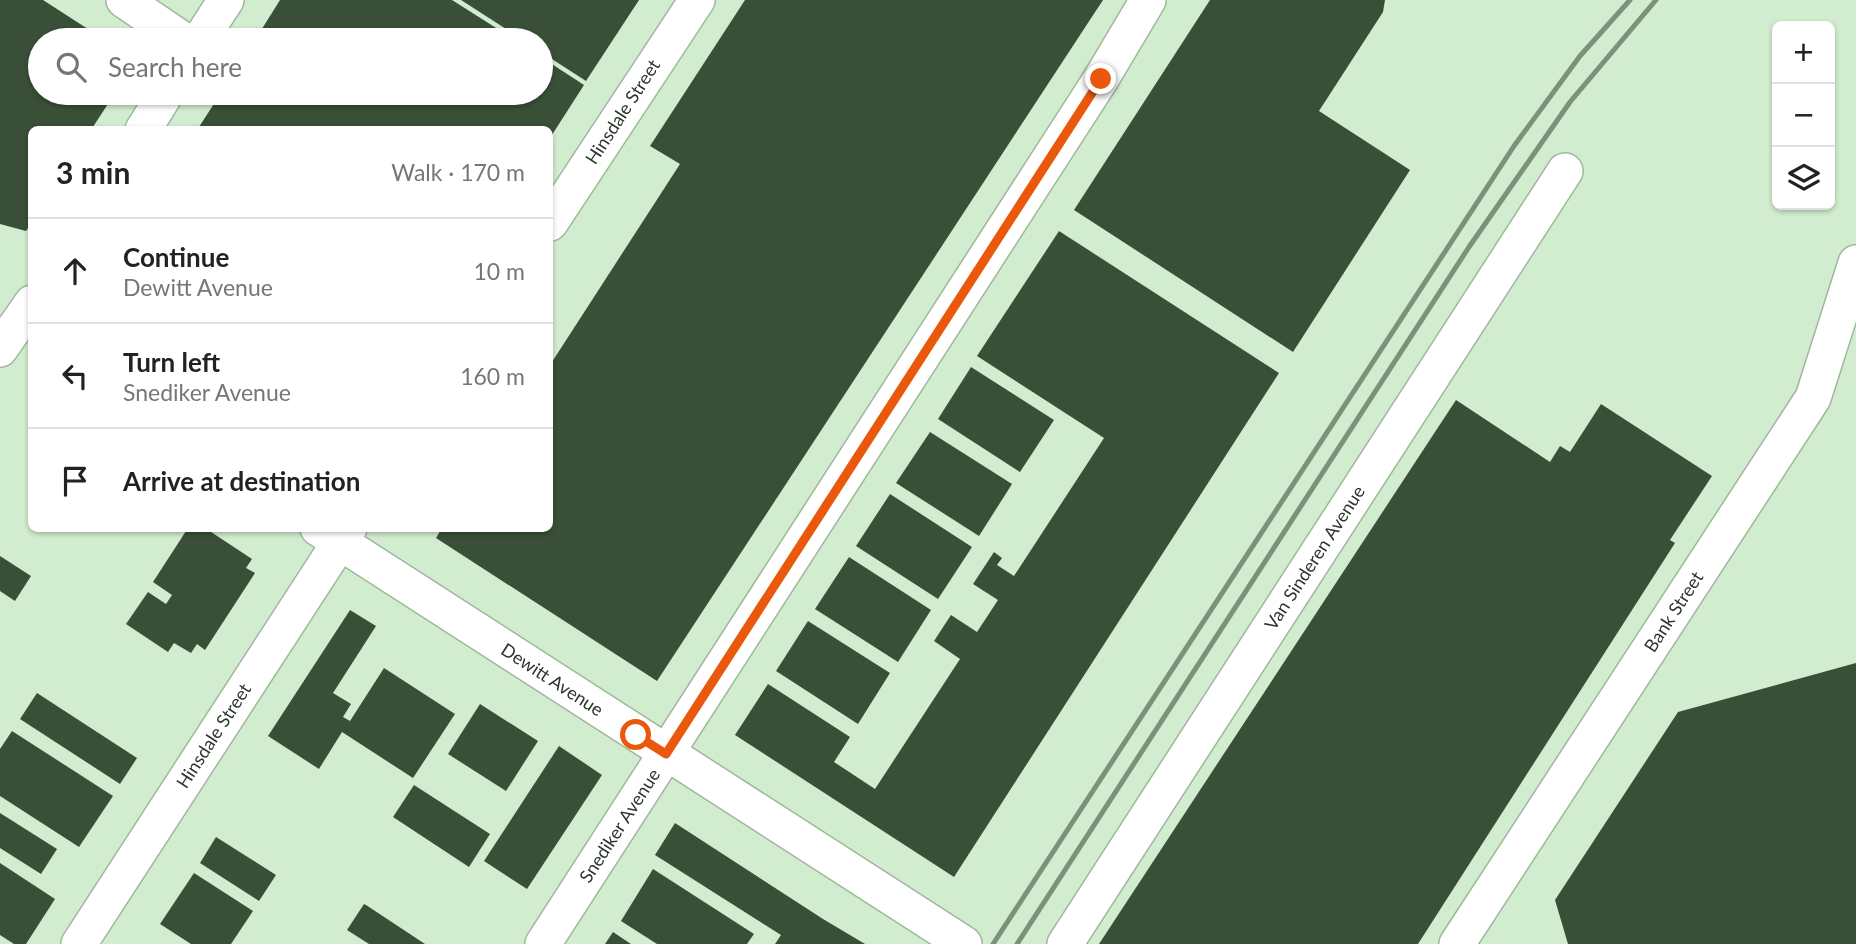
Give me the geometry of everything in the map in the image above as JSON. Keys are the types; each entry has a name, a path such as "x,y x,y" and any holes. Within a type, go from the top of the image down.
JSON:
{"street":[{"path":"124,0 165,28"},
{"path":"208,28 226,0"},
{"name":"Hinsdale Street","path":"553,218 696,0"},
{"name":"Snediker Avenue","path":"543,944 1101,79 1148,0"},
{"path":"145,126 159,105"},
{"name":"Van Sinderen Avenue","path":"1065,944 1565,171"},
{"name":"Bank Street","path":"1457,944 1813,398 1856,263"},
{"path":"10,338 28,309"},
{"name":"Hinsdale Street","path":"79,944 336,533"},
{"name":"Dewitt Avenue","path":"336,533 950,940"}],"building":[{"path":"0,0 43,0 86,28 28,28 28,105 107,105 94,126 28,126 28,228 26,231 0,224"},
{"path":"280,0 452,0 496,28 262,28"},
{"path":"461,0 639,0 586,81 553,60 553,28 504,28"},
{"path":"745,0 1103,0 657,681 436,538 440,532 553,532 553,360 680,164 650,146"},
{"path":"1210,0 1385,0 1383,12 1319,111 1410,170 1293,352 1074,210"},
{"path":"553,65 584,85 553,133 553,126 200,126 213,105 553,105"},
{"path":"1059,231 1279,373 954,877 735,735 768,684 850,737 834,762 875,789 960,659 934,641 951,615 977,632 998,600 973,584 994,552 1002,558 997,565 1014,576 1104,438 977,356"},
{"path":"971,367 1054,420 1020,472 938,419"},
{"path":"1456,400 1550,462 1560,446 1570,452 1601,404 1712,476 1670,540 1675,543 1418,944 1099,944"},
{"path":"930,432 1012,484 979,536 896,483"},
{"path":"890,494 972,547 938,599 856,546"},
{"path":"185,532 211,532 252,559 246,568 255,573 205,650 197,644 191,653 174,643 168,652 126,624 148,592 166,604 172,595 153,582"},
{"path":"0,556 31,576 15,601 0,591"},
{"path":"849,557 931,610 898,662 815,609"},
{"path":"350,610 376,626 333,693 351,704 343,717 350,721 384,668 455,714 413,778 342,732 319,769 268,736"},
{"path":"808,621 890,673 858,724 776,671"},
{"path":"1856,663 1856,944 1568,944 1555,900 1678,712"},
{"path":"37,693 137,758 120,784 20,719"},
{"path":"480,704 538,741 506,791 448,754"},
{"path":"12,731 113,796 79,847 0,796 0,749"},
{"path":"559,746 602,775 527,889 484,861"},
{"path":"414,785 490,834 469,867 393,817"},
{"path":"0,813 57,849 41,874 0,848"},
{"path":"675,823 865,944 775,944 781,935 655,855"},
{"path":"216,837 276,875 259,901 200,863"},
{"path":"0,863 55,899 26,944 14,944 0,935"},
{"path":"653,869 754,934 747,944 657,944 621,921"},
{"path":"194,873 253,911 231,944 191,944 160,924"},
{"path":"364,904 425,944 369,944 347,930"},
{"path":"613,932 631,944 605,944"}],"railway":[{"path":"993,944 1514,146 1580,56 1630,0"},
{"path":"1017,944 1469,247 1570,102 1656,0"}],"route":[{"path":"636,735 666,754 1101,79"}]}
